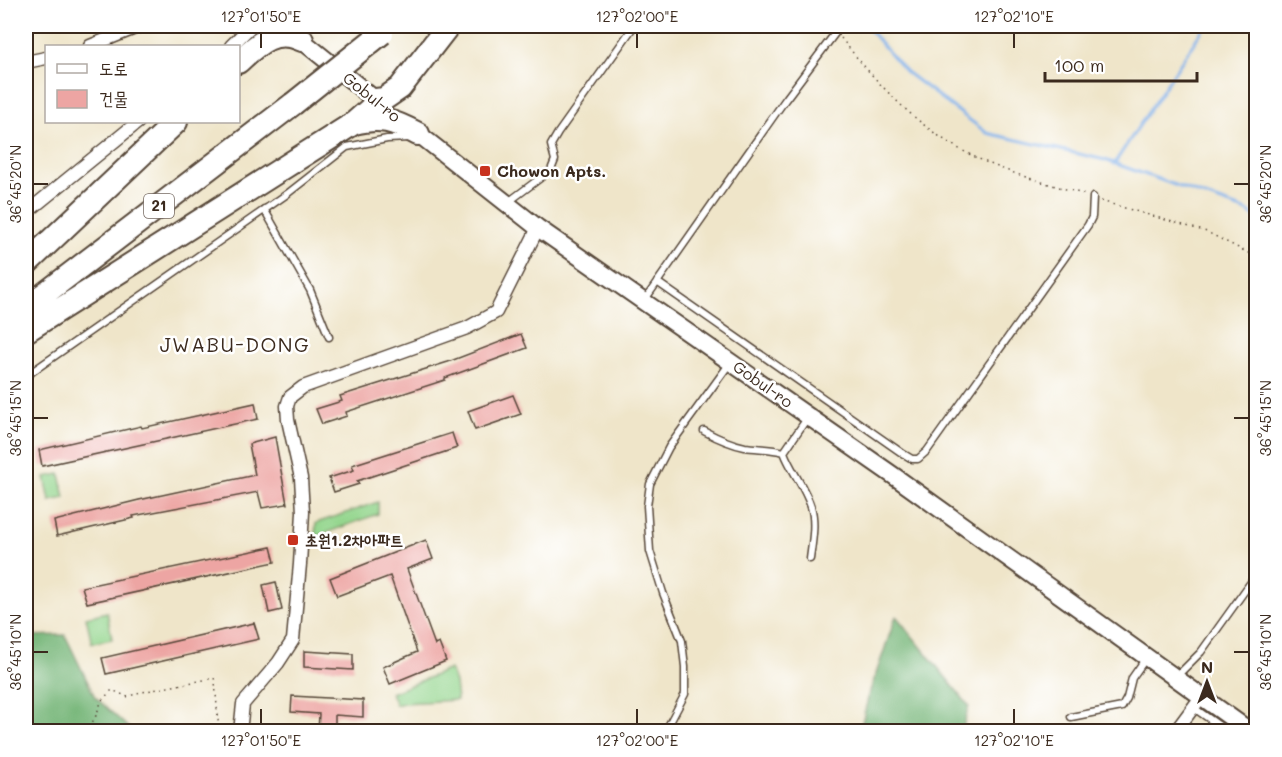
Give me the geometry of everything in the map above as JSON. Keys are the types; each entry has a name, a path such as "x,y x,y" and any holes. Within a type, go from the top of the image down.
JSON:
{"highway":[{"path":"26,331 354,123 370,109 376,100 394,94 448,26"},
{"name":"21","path":"26,291 380,28"},
{"path":"240,59 258,32 269,38 301,33"},
{"path":"411,75 405,86 404,109 408,120 420,136"},
{"name":"21","path":"26,308 287,99"},
{"path":"354,123 371,119 386,120 400,124 420,136"},
{"path":"26,264 175,123"}],"main road":[{"name":"Gobul-ro","path":"284,26 301,33 376,100 538,228 809,417 1146,658 1175,679 1197,702 1251,732"}],"street":[{"path":"92,45 140,26"},
{"path":"233,45 258,32"},
{"path":"26,62 45,58"},
{"path":"26,213 137,123"},
{"path":"240,732 243,704 278,663 293,640 303,512 301,478 288,420 287,406 290,397 303,387 467,328 496,312 538,228"},
{"path":"1176,732 1197,702"}],"lane":[{"path":"506,203 551,170 555,160 551,145 634,26"},
{"path":"643,301 836,32"},
{"path":"26,376 120,312 347,147 387,139 420,136"},
{"path":"657,282 902,453 912,459 918,459 927,451 1088,225 1092,217 1093,197"},
{"path":"264,209 310,290 329,337"},
{"path":"665,732 685,694 686,667 682,641 650,551 647,506 650,484 669,447 731,362"},
{"path":"784,452 809,417"},
{"path":"704,431 727,442 784,452"},
{"path":"784,452 790,469 812,509 813,536 810,559"},
{"path":"1175,679 1201,652 1257,575"},
{"path":"1071,717 1122,707 1132,678 1146,658"},
{"path":"1197,702 1228,732"}],"path":[{"path":"927,26 934,34"},
{"path":"836,32 905,109 940,137 969,155 1012,172 1106,203 1152,214 1207,232 1257,256"},
{"path":"86,732 96,718 102,700 112,690 128,697 137,693 213,678 219,732"}],"green space":[{"path":"60,474 65,498 50,501 45,477"},
{"path":"378,502 378,514 315,537 316,523"},
{"path":"107,612 112,639 92,643 86,617"},
{"path":"896,616 969,706 962,731 860,731 869,694"},
{"path":"65,635 95,697 132,731 26,731 26,636"},
{"path":"450,669 457,700 396,705 391,693"}],"building":[{"path":"521,334 527,348 445,378 445,380 346,412 347,416 322,424 316,409 342,401 340,396 448,362"},
{"path":"513,395 521,414 475,430 468,411"},
{"path":"255,403 258,419 42,466 39,450"},
{"path":"452,433 457,448 357,481 359,484 334,492 329,478 354,470 352,465"},
{"path":"275,437 287,504 262,508 258,492 133,516 134,518 57,536 54,521 255,475 249,444"},
{"path":"426,540 433,559 407,569 435,645 439,643 446,661 390,684 383,667 417,652 390,576 337,596 330,578"},
{"path":"271,547 275,562 87,603 82,587"},
{"path":"276,582 282,610 269,613 263,585"},
{"path":"254,623 259,639 106,674 102,658"},
{"path":"304,651 353,654 353,670 304,667"},
{"path":"292,696 363,700 363,717 335,715 335,732 318,732 319,714 291,712"}],"waterway":[{"path":"866,26 906,72 987,133 1105,160 1247,211 1256,218"},
{"path":"1114,164 1205,26"}],"place":[{"name":"Chowon Apts.","path":"485,171"},
{"name":"초원1.2차아파트","path":"293,540"}],"district":[{"name":"JWABU-DONG","path":"235,345"}]}
